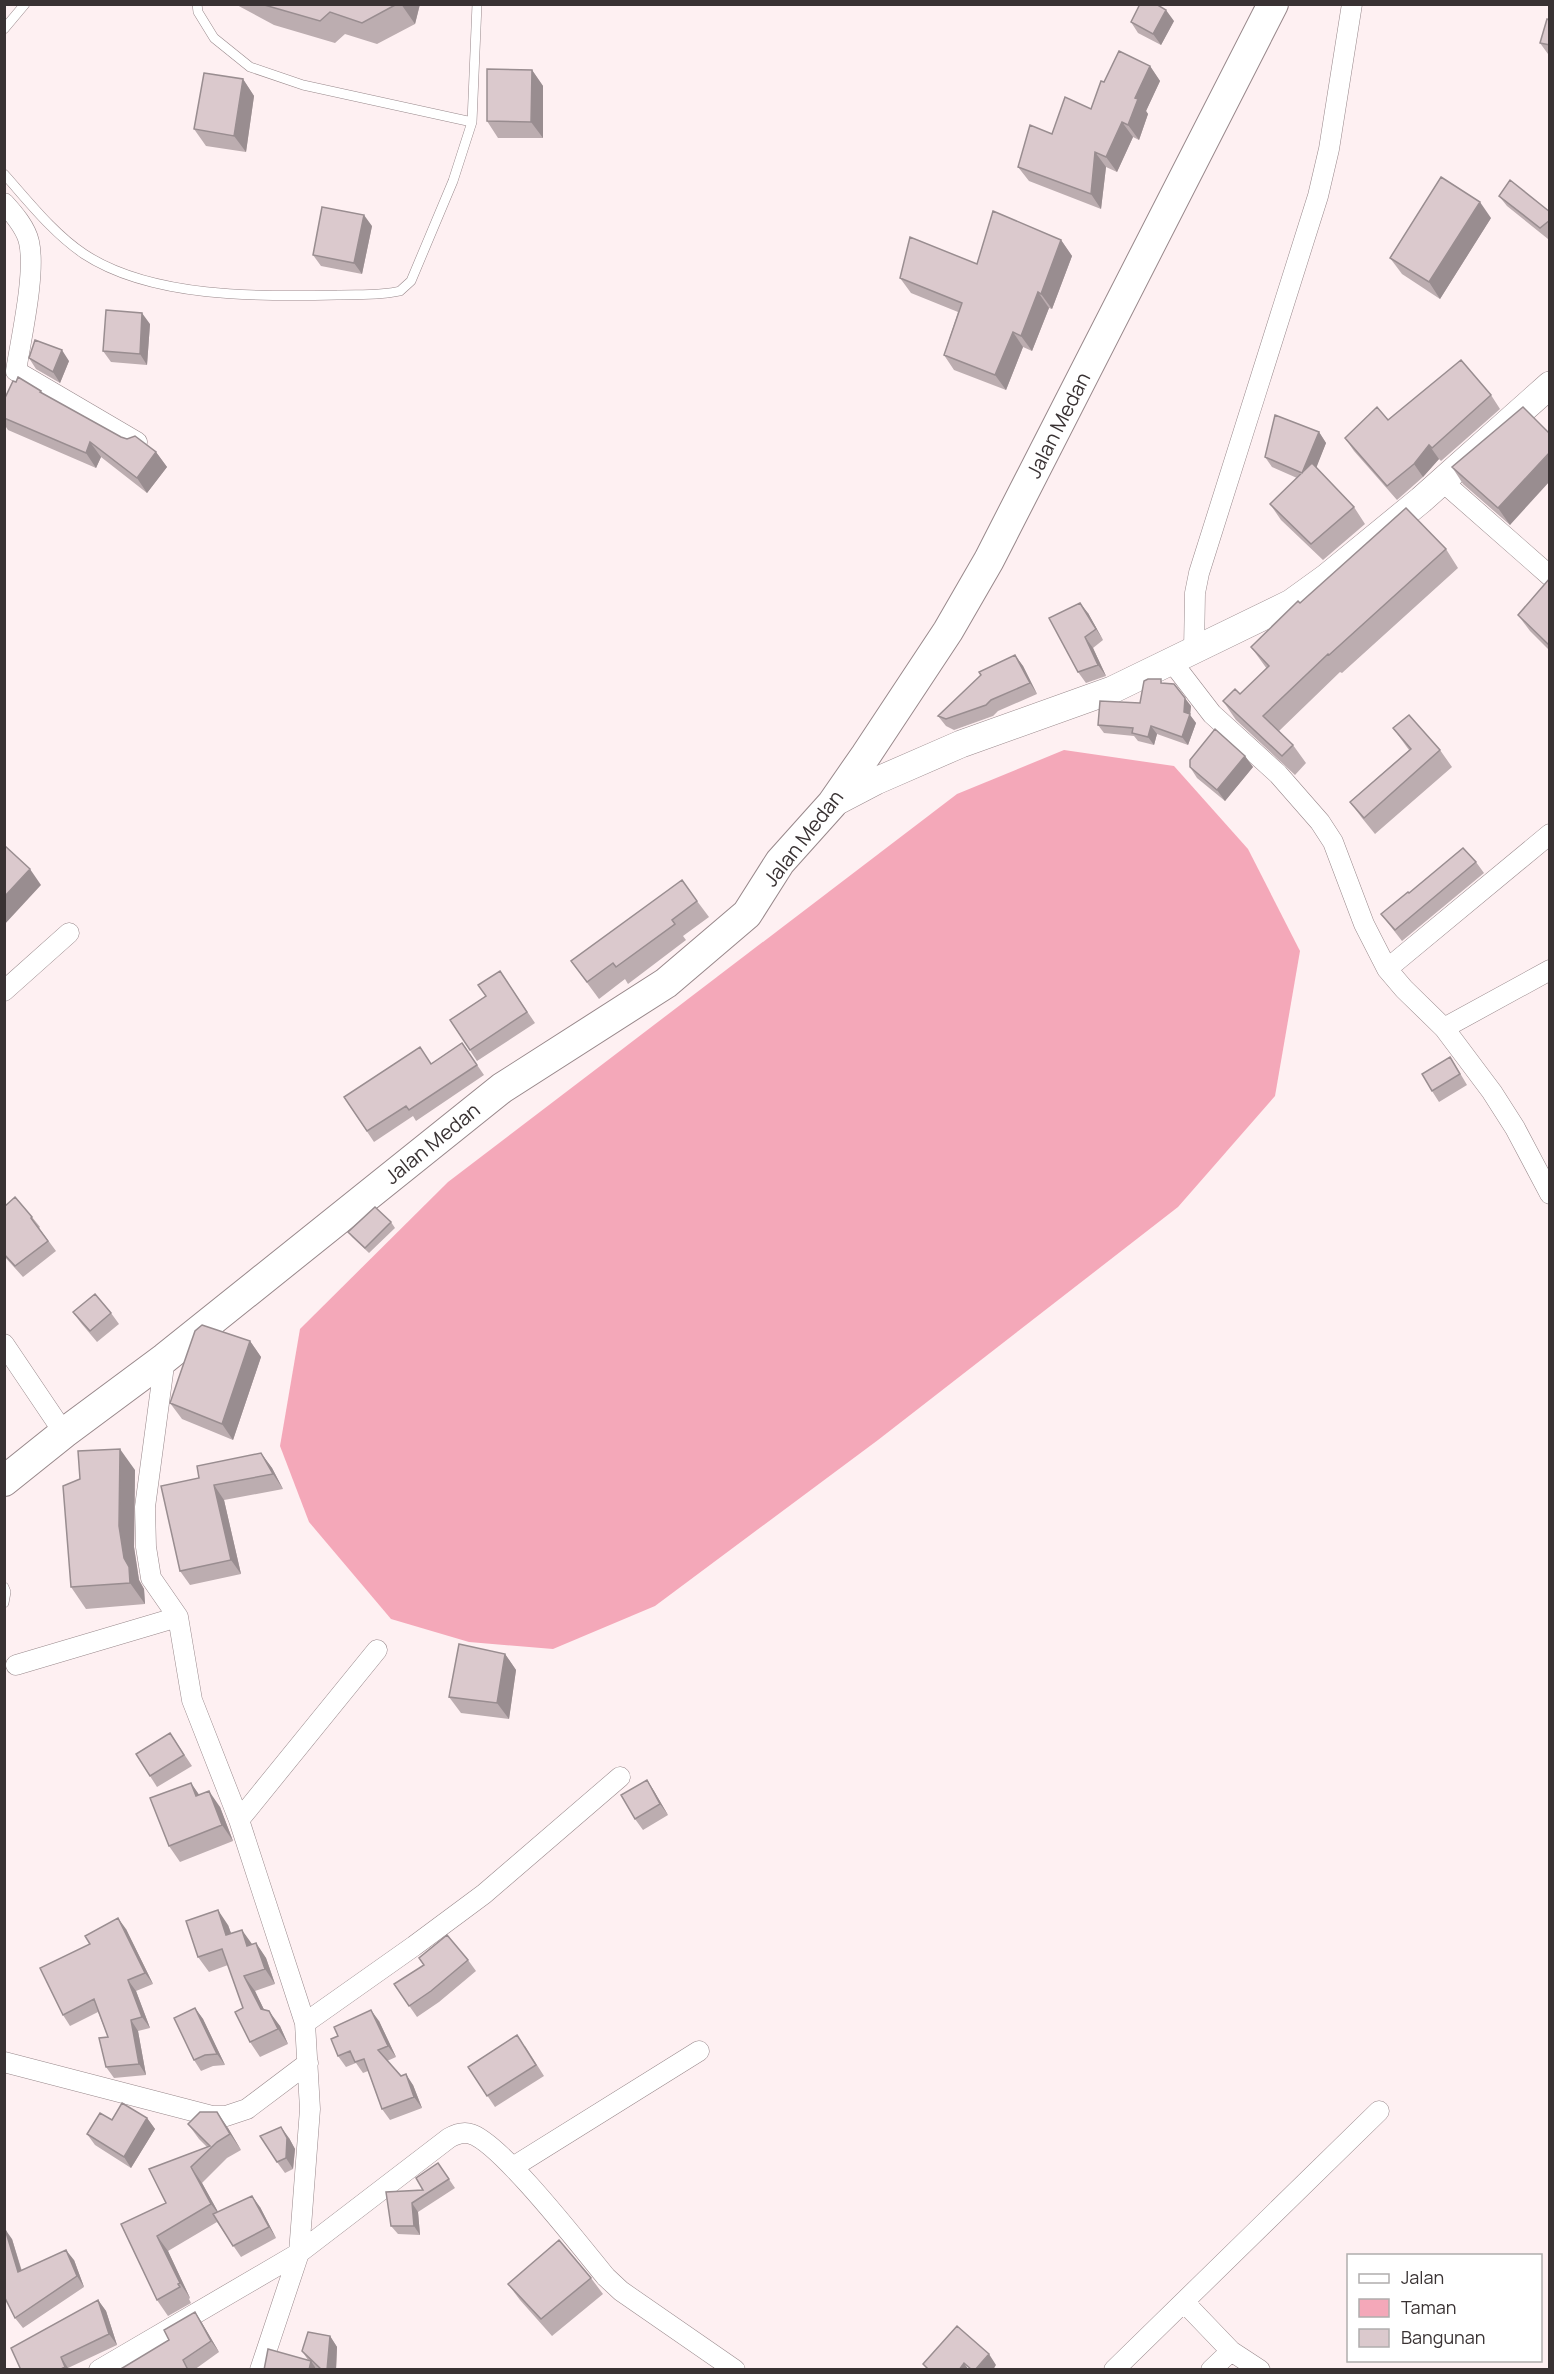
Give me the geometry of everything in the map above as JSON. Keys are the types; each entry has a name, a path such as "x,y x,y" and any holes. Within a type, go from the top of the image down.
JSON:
{"main road":[{"name":"Jalan Medan","path":"4,1481 165,1358 502,1088 666,983 747,914 780,862 832,804 948,631 988,560 1274,4"}],"street":[{"path":"1352,4 1329,149 1318,196 1198,573 1183,656 1212,714 1278,774 1324,827 1333,842 1364,924 1387,969 1444,1028 1543,1161 1550,1194"},
{"path":"4,203 29,240 32,262 16,371 137,442"},
{"path":"832,804 876,781 961,744 1080,703 1275,612 1306,593 1442,481 1550,385"},
{"path":"1442,481 1550,576"},
{"path":"1387,969 1550,834"},
{"path":"4,990 69,933"},
{"path":"1444,1028 1550,970"},
{"path":"4,1344 64,1433"},
{"path":"165,1358 145,1508 146,1547 151,1578 178,1617 192,1700 239,1821 305,2023 310,2109 299,2253 260,2370"},
{"path":"16,1665 178,1617"},
{"path":"239,1821 377,1650"},
{"path":"305,2023 484,1894 620,1777"},
{"path":"513,2167 699,2051"},
{"path":"4,2062 212,2116 226,2116 247,2109 308,2063"},
{"path":"1114,2370 1379,2111"},
{"path":"99,2370 299,2253 454,2135 466,2133 473,2134 513,2167 606,2277 638,2303 735,2370"},
{"path":"1184,2302 1231,2351 1260,2370"},
{"path":"1211,2370 1231,2351"}],"lane":[{"path":"4,29 25,4"},
{"path":"197,4 198,12 214,38 250,66 303,85 472,122"},
{"path":"4,174 57,233 77,249 104,265 149,282 199,290 286,297 395,292 404,289 411,281 453,181 472,122 477,4"},
{"path":"4,1587 6,1592 4,1603"}],"green space":[{"path":"1064,750 1174,766 1248,849 1300,951 1275,1096 1178,1207 878,1440 655,1606 553,1649 469,1642 391,1619 309,1522 280,1446 300,1329 448,1182 957,794"}],"building":[{"path":"261,4 397,4 362,23 330,12 320,21"},
{"path":"1140,4 1156,4 1166,10 1153,34 1131,22"},
{"path":"1547,19 1550,20 1550,45 1540,43"},
{"path":"1119,51 1150,66 1135,98 1138,99 1128,125 1122,122 1106,157 1095,152 1091,194 1018,167 1030,125 1052,134 1065,97 1091,109 1101,81 1104,82"},
{"path":"487,69 532,70 531,122 487,121"},
{"path":"204,73 243,79 234,136 194,129"},
{"path":"1441,177 1480,202 1429,282 1390,258"},
{"path":"1510,180 1550,212 1550,220 1540,228 1499,196"},
{"path":"322,207 364,215 354,263 313,255"},
{"path":"993,211 1061,240 1041,294 1038,292 1021,336 1013,332 995,375 944,355 962,303 900,278 910,237 977,264"},
{"path":"106,310 142,313 140,354 103,351"},
{"path":"35,340 62,350 53,372 29,358"},
{"path":"1461,360 1491,395 1432,448 1429,445 1414,464 1387,486 1345,438 1377,407 1388,420"},
{"path":"18,377 40,392 121,437 127,439 135,436 156,452 137,478 90,442 86,453 4,418 4,400 13,381 16,382"},
{"path":"1523,407 1550,434 1550,452 1498,508 1452,467"},
{"path":"1275,415 1319,432 1302,473 1265,457"},
{"path":"1312,463 1354,507 1311,544 1270,504"},
{"path":"1406,508 1446,549 1328,654 1263,716 1293,745 1282,756 1223,701 1235,689 1240,694 1269,666 1251,647 1298,601 1300,603"},
{"path":"1550,578 1550,646 1518,615"},
{"path":"1080,603 1096,629 1085,637 1098,665 1078,672 1049,618"},
{"path":"1015,655 1030,683 991,700 986,705 946,719 938,716 981,675 979,672"},
{"path":"1161,679 1161,683 1174,684 1185,698 1184,712 1190,714 1182,737 1151,726 1148,737 1132,733 1133,728 1098,725 1100,701 1140,703 1144,681"},
{"path":"1409,715 1440,750 1364,818 1350,802 1411,749 1393,728"},
{"path":"1215,729 1245,756 1217,790 1190,767 1190,760"},
{"path":"4,845 30,869 4,897"},
{"path":"1463,848 1476,862 1395,930 1381,914"},
{"path":"682,880 697,901 672,920 675,924 616,967 613,963 587,982 571,961"},
{"path":"500,971 527,1012 470,1050 450,1020 486,996 478,985"},
{"path":"462,1043 477,1065 409,1110 406,1106 367,1131 344,1097 420,1047 431,1064"},
{"path":"1450,1057 1460,1074 1432,1091 1422,1074"},
{"path":"15,1197 48,1241 15,1266 4,1254 4,1207"},
{"path":"375,1207 391,1222 365,1248 348,1232"},
{"path":"95,1294 111,1313 90,1331 73,1312"},
{"path":"202,1325 250,1341 222,1424 170,1403 195,1331"},
{"path":"120,1449 119,1526 124,1558 129,1567 130,1583 71,1587 63,1486 80,1479 78,1451"},
{"path":"261,1453 273,1474 214,1485 231,1560 180,1571 161,1486 199,1478 197,1466"},
{"path":"459,1644 505,1654 497,1703 449,1697"},
{"path":"170,1733 184,1755 150,1776 136,1754"},
{"path":"647,1780 660,1804 635,1819 621,1795"},
{"path":"191,1783 196,1796 209,1791 222,1825 169,1846 150,1798"},
{"path":"218,1910 226,1935 242,1930 247,1946 256,1943 265,1969 244,1976 261,2009 269,2011 278,2029 250,2042 235,2012 243,2008 222,1949 198,1957 186,1921"},
{"path":"118,1918 145,1973 128,1980 142,2017 131,2020 139,2064 106,2067 99,2038 108,2037 94,1999 63,2015 40,1968 90,1944 85,1936"},
{"path":"447,1935 468,1960 409,2006 394,1984 424,1965 419,1958"},
{"path":"195,2008 217,2054 205,2055 194,2060 174,2018"},
{"path":"371,2010 388,2046 378,2050 401,2076 406,2074 414,2097 382,2109 364,2059 355,2062 350,2051 338,2056 331,2039 338,2036 334,2027"},
{"path":"517,2035 536,2065 487,2096 468,2067"},
{"path":"122,2103 147,2118 124,2157 87,2134 100,2113 112,2120"},
{"path":"200,2112 217,2112 230,2134 217,2142 191,2167 211,2204 157,2236 180,2287 157,2300 121,2224 166,2203 149,2169 210,2146 188,2124"},
{"path":"281,2127 287,2138 286,2158 277,2162 260,2136"},
{"path":"438,2163 449,2179 412,2203 414,2226 391,2226 386,2192 423,2190 416,2178"},
{"path":"252,2196 269,2227 233,2246 213,2214"},
{"path":"4,2229 18,2272 66,2250 77,2276 15,2318 4,2296"},
{"path":"559,2240 591,2278 541,2319 508,2284"},
{"path":"98,2300 109,2334 61,2357 65,2367 59,2370 21,2370 11,2348"},
{"path":"195,2312 211,2341 183,2360 188,2370 119,2370 169,2340 164,2330"},
{"path":"957,2326 989,2354 975,2370 964,2363 959,2370 929,2370 923,2364"},
{"path":"308,2332 330,2336 327,2370 322,2370 302,2351"},
{"path":"268,2349 311,2361 309,2370 264,2370"}]}
